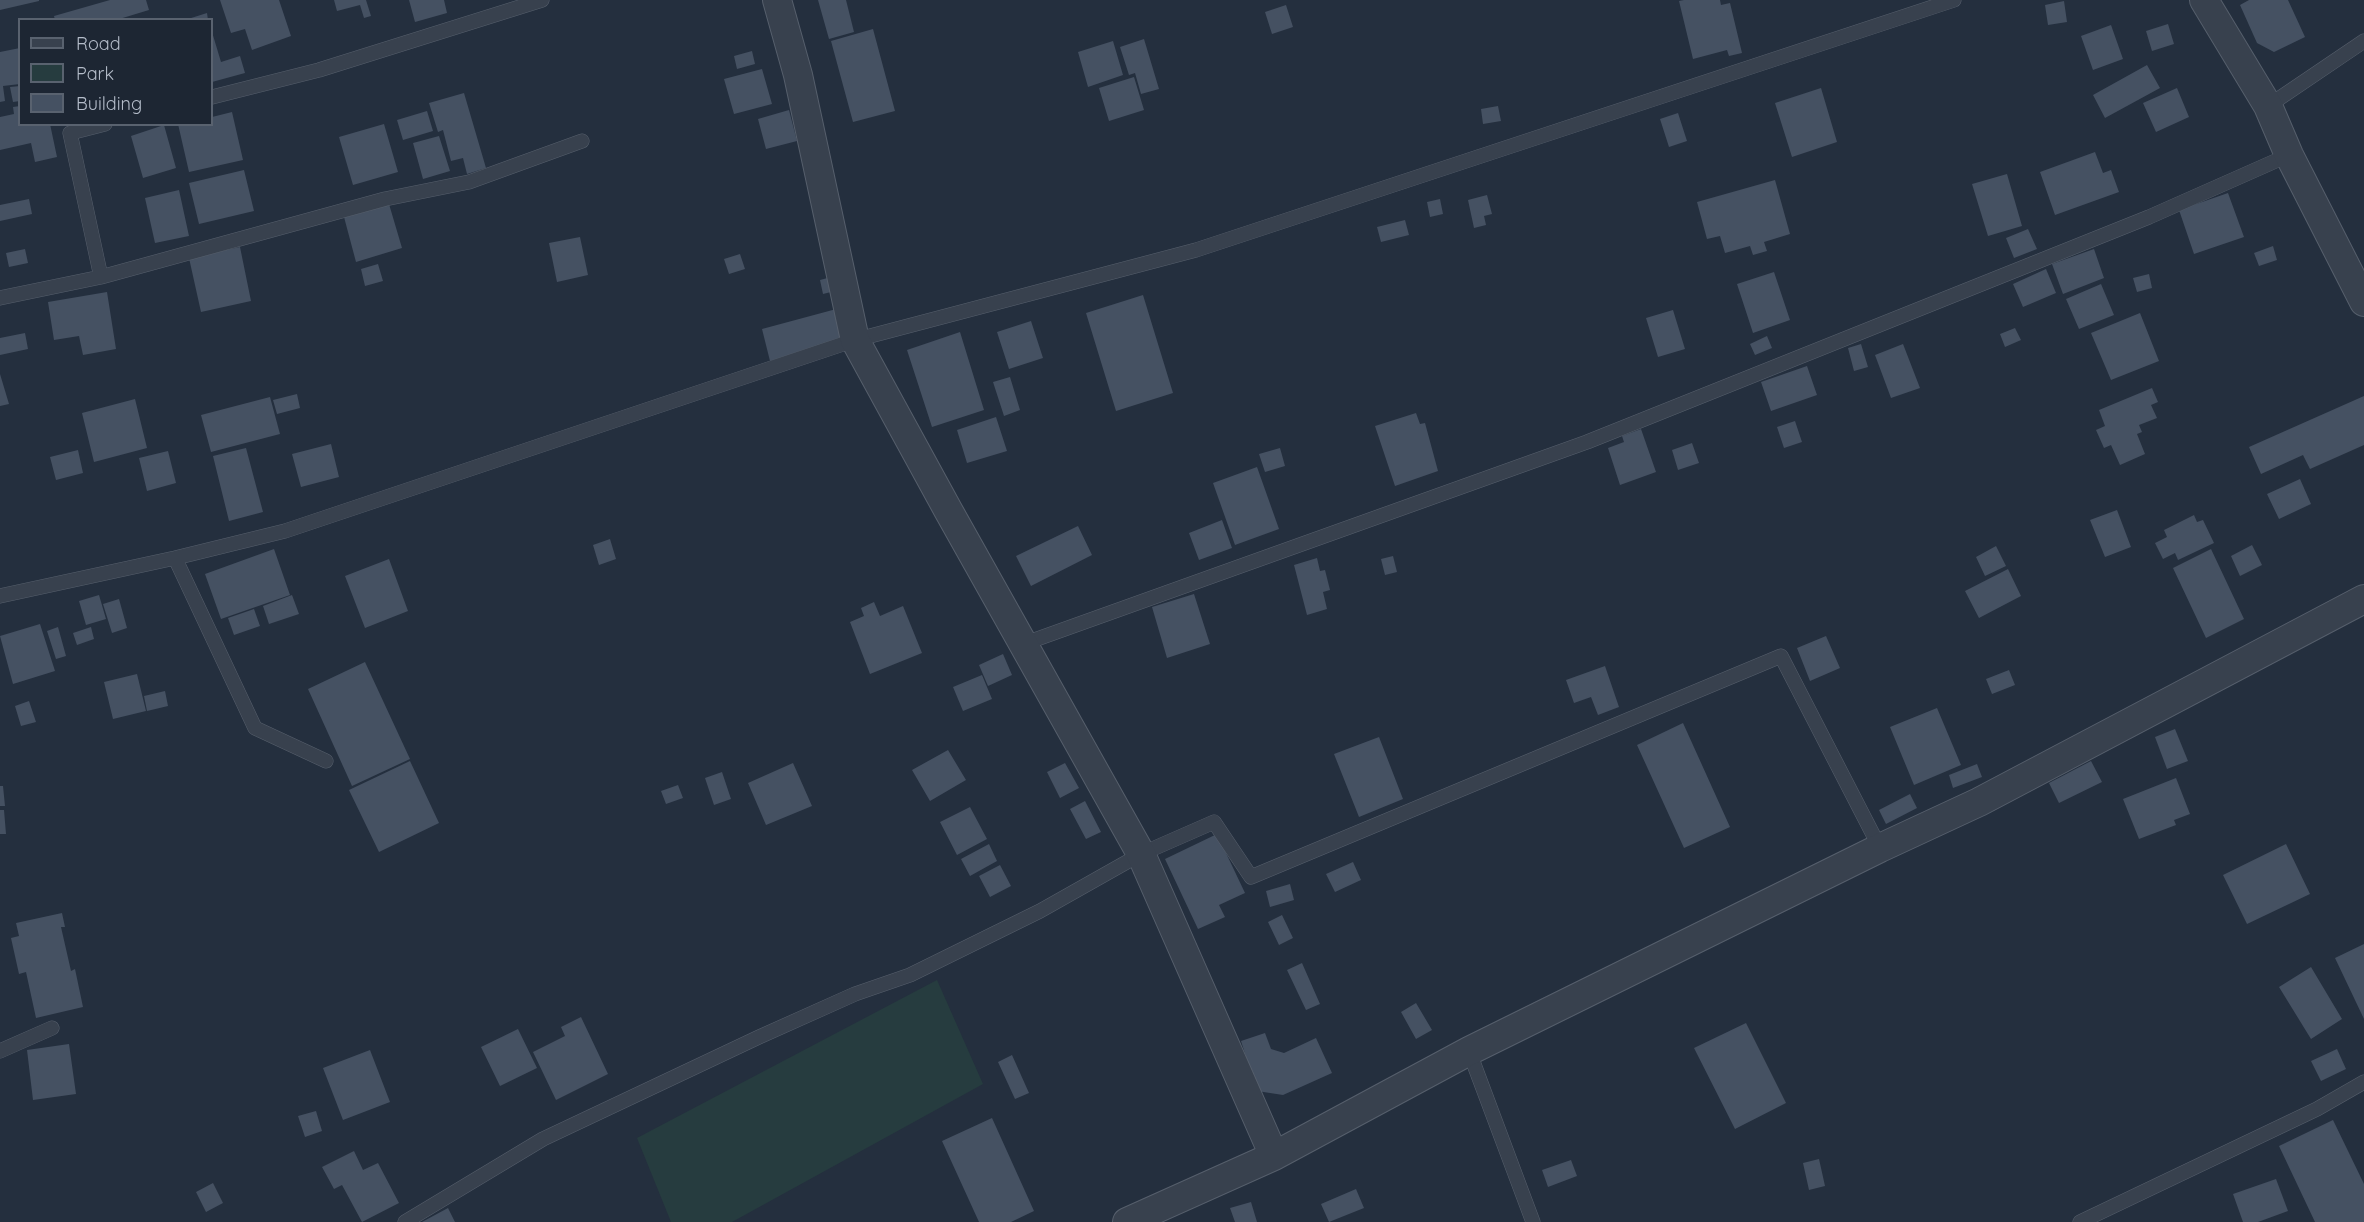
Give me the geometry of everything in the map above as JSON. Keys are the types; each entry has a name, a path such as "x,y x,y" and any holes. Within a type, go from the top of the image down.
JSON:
{"street":[{"path":"777,0 798,75 855,340 1141,854 1274,1156"},
{"path":"2204,0 2268,106 2289,155 2364,302"},
{"path":"1127,1222 1274,1156 1469,1051 1979,801 2364,599"}],"lane":[{"path":"213,98 320,70 543,0"},
{"path":"0,596 175,558 285,531 855,340 1196,250 1954,0"},
{"path":"2268,106 2364,41"},
{"path":"97,126 70,133 101,277"},
{"path":"0,298 101,277 385,199 469,182 582,141"},
{"path":"1023,644 1587,442 2150,217 2289,155"},
{"path":"175,558 255,728 326,761"},
{"path":"405,1222 543,1139 855,994 910,975 1040,911 1141,854 1214,822 1251,877 1782,656 1880,848"},
{"path":"0,1051 52,1028"},
{"path":"1469,1051 1533,1222"},
{"path":"2080,1222 2317,1109 2364,1082"}],"green space":[{"path":"937,980 983,1084 732,1222 671,1222 637,1138"}],"building":[{"path":"0,0 39,0 39,1 0,10"},
{"path":"110,0 146,0 149,10 123,18 54,18 54,16"},
{"path":"220,0 279,0 291,36 252,50 245,29 231,33"},
{"path":"334,0 366,0 371,16 364,18 360,5 337,11"},
{"path":"409,0 444,0 447,13 415,22"},
{"path":"818,0 846,0 854,32 829,39"},
{"path":"1720,0 1721,5 1730,3 1742,53 1729,56 1727,50 1693,59 1679,1"},
{"path":"2249,0 2288,0 2305,37 2274,52 2257,43 2240,5"},
{"path":"2064,1 2067,22 2048,25 2045,5"},
{"path":"1286,5 1293,27 1272,34 1265,12"},
{"path":"207,13 208,18 191,18"},
{"path":"2168,24 2174,44 2152,51 2146,31"},
{"path":"2111,25 2123,59 2093,70 2081,36"},
{"path":"873,29 895,111 853,122 831,41"},
{"path":"213,35 221,62 240,56 245,73 213,82"},
{"path":"1144,39 1159,89 1141,94 1135,73 1129,75 1120,47"},
{"path":"1113,41 1123,75 1088,87 1078,52"},
{"path":"18,48 18,84 3,86 5,101 0,102 0,52"},
{"path":"752,51 755,64 737,69 734,56"},
{"path":"2147,65 2160,88 2105,118 2093,95"},
{"path":"762,69 772,104 734,114 724,79"},
{"path":"1134,77 1144,110 1109,121 1099,88"},
{"path":"18,86 18,101 13,102 10,87"},
{"path":"1821,88 1837,142 1792,157 1775,103"},
{"path":"2177,88 2189,117 2156,132 2143,103"},
{"path":"464,93 486,168 467,174 463,158 451,161 443,130 438,132 429,103"},
{"path":"18,106 18,126 50,126 57,157 35,162 31,143 0,150 0,117 14,114 13,107"},
{"path":"1498,106 1501,121 1483,124 1481,109"},
{"path":"789,110 797,141 766,149 758,119"},
{"path":"427,111 433,131 403,140 397,120"},
{"path":"232,112 243,160 189,172 178,126 213,126 213,117"},
{"path":"1678,113 1687,141 1669,147 1660,119"},
{"path":"384,124 398,172 353,185 339,137"},
{"path":"164,126 176,168 143,178 131,136"},
{"path":"439,136 450,171 423,179 413,143"},
{"path":"2095,152 2103,173 2111,170 2119,192 2055,215 2040,172"},
{"path":"244,170 254,211 199,224 189,183"},
{"path":"2007,174 2022,226 1988,236 1972,184"},
{"path":"1775,180 1790,234 1764,242 1767,251 1753,255 1750,246 1725,253 1720,236 1707,239 1697,202"},
{"path":"179,190 189,236 155,243 145,198"},
{"path":"2228,193 2244,237 2194,254 2179,210"},
{"path":"1487,195 1492,214 1484,216 1486,225 1474,228 1468,200"},
{"path":"29,199 32,214 0,221 0,205"},
{"path":"1440,199 1443,214 1430,217 1427,202"},
{"path":"389,204 402,248 356,262 344,217"},
{"path":"1405,220 1409,235 1381,242 1377,227"},
{"path":"2028,229 2037,249 2014,258 2006,238"},
{"path":"580,237 588,275 557,282 549,243"},
{"path":"2273,246 2277,260 2259,266 2254,253"},
{"path":"240,247 251,301 201,312 189,258"},
{"path":"25,249 28,263 9,267 6,253"},
{"path":"2094,249 2104,278 2063,294 2052,264"},
{"path":"740,254 745,269 729,274 724,259"},
{"path":"378,264 383,281 365,286 361,269"},
{"path":"2046,269 2056,293 2023,307 2013,284"},
{"path":"1774,272 1790,320 1753,333 1737,284"},
{"path":"2149,274 2152,288 2137,292 2133,278"},
{"path":"835,276 839,290 823,294 820,280"},
{"path":"2101,284 2114,315 2079,329 2066,299"},
{"path":"107,292 116,349 83,355 79,336 54,340 48,302"},
{"path":"1143,295 1173,393 1116,411 1086,313"},
{"path":"840,308 848,339 770,361 762,329"},
{"path":"1673,310 1685,349 1658,357 1646,318"},
{"path":"2140,313 2159,361 2111,380 2091,333"},
{"path":"1031,321 1043,358 1009,369 997,332"},
{"path":"2015,328 2021,340 2005,347 2000,334"},
{"path":"960,332 984,410 932,427 907,350"},
{"path":"25,333 28,349 0,355 0,338"},
{"path":"1767,336 1772,348 1755,355 1750,344"},
{"path":"1861,344 1868,367 1854,371 1848,348"},
{"path":"1903,344 1920,388 1891,398 1875,355"},
{"path":"1807,366 1817,395 1771,411 1761,382"},
{"path":"0,374 9,404 0,406"},
{"path":"1010,377 1020,410 1004,416 993,382"},
{"path":"2152,388 2158,402 2151,405 2157,418 2139,425 2142,432 2137,434 2145,454 2120,465 2111,445 2104,448 2096,430 2105,426 2099,410"},
{"path":"297,394 300,408 277,414 273,400"},
{"path":"2364,396 2364,445 2310,469 2303,455 2261,474 2249,447"},
{"path":"270,397 280,434 211,452 201,415"},
{"path":"135,399 147,448 94,462 82,413"},
{"path":"1416,413 1420,424 1425,423 1438,471 1395,486 1375,426"},
{"path":"996,417 1007,451 967,463 957,430"},
{"path":"1795,421 1802,442 1784,448 1777,427"},
{"path":"1641,429 1656,472 1620,485 1608,448 1624,442 1622,436"},
{"path":"1692,443 1699,463 1678,470 1672,450"},
{"path":"331,444 339,477 301,487 292,454"},
{"path":"246,448 263,512 229,521 213,456"},
{"path":"1280,448 1285,466 1265,472 1259,454"},
{"path":"78,450 83,473 56,480 50,457"},
{"path":"168,451 176,483 147,491 139,458"},
{"path":"1257,467 1279,529 1235,545 1213,483"},
{"path":"2300,479 2311,504 2279,519 2267,494"},
{"path":"2117,510 2131,547 2105,557 2090,520"},
{"path":"2194,515 2197,522 2203,520 2214,543 2178,560 2175,553 2163,559 2155,543 2167,537 2164,530"},
{"path":"1222,520 1232,548 1199,560 1189,533"},
{"path":"1078,526 1092,555 1031,586 1016,556"},
{"path":"610,539 616,559 599,565 593,545"},
{"path":"2252,545 2262,565 2240,576 2231,556"},
{"path":"1996,546 2006,566 1985,576 1976,557"},
{"path":"274,549 290,595 221,619 205,574"},
{"path":"2211,549 2244,619 2206,638 2173,568"},
{"path":"1393,556 1397,572 1385,575 1381,559"},
{"path":"1317,558 1320,571 1325,570 1330,590 1323,592 1327,609 1307,615 1294,565"},
{"path":"389,559 408,611 365,628 345,576"},
{"path":"2008,569 2021,596 1979,618 1965,591"},
{"path":"1194,594 1210,644 1167,658 1152,607"},
{"path":"99,595 106,619 86,625 79,601"},
{"path":"292,595 299,614 269,624 263,606"},
{"path":"119,599 127,628 112,633 103,604"},
{"path":"874,602 880,616 903,606 922,653 870,674 850,622 864,616 861,608"},
{"path":"254,609 260,626 234,635 228,618"},
{"path":"40,624 55,671 13,684 0,636"},
{"path":"58,627 66,656 56,659 47,631"},
{"path":"91,627 94,639 77,645 73,633"},
{"path":"1826,636 1840,668 1810,681 1797,648"},
{"path":"1003,654 1012,675 988,686 979,665"},
{"path":"365,662 410,759 352,786 308,689"},
{"path":"1605,666 1619,707 1598,715 1591,697 1574,703 1566,680"},
{"path":"2009,670 2015,685 1992,694 1986,679"},
{"path":"137,674 146,711 113,719 104,682"},
{"path":"982,675 992,699 963,711 953,687"},
{"path":"165,691 168,706 147,711 144,696"},
{"path":"29,701 36,722 21,726 15,706"},
{"path":"1937,708 1961,765 1914,785 1890,727"},
{"path":"1683,723 1730,827 1684,848 1637,745"},
{"path":"2175,729 2188,761 2167,769 2155,737"},
{"path":"1379,737 1403,799 1359,817 1334,754"},
{"path":"948,750 966,780 930,801 912,770"},
{"path":"410,761 439,823 379,852 349,790"},
{"path":"2091,761 2102,782 2059,803 2049,783"},
{"path":"793,763 812,806 766,825 748,783"},
{"path":"1065,763 1079,788 1060,798 1047,772"},
{"path":"1977,764 1982,777 1953,788 1949,775"},
{"path":"722,772 731,799 714,805 705,778"},
{"path":"2176,778 2190,814 2174,820 2176,825 2139,839 2123,799"},
{"path":"678,785 683,798 666,804 661,791"},
{"path":"0,786 3,786 5,806 0,806"},
{"path":"1910,794 1917,808 1886,824 1879,810"},
{"path":"1085,801 1101,832 1086,839 1070,809"},
{"path":"970,807 987,839 957,855 940,822"},
{"path":"0,810 4,810 6,834 0,834"},
{"path":"1217,834 1245,893 1219,905 1225,917 1198,929 1165,859"},
{"path":"989,844 997,861 970,876 961,859"},
{"path":"2286,844 2310,894 2247,924 2223,875"},
{"path":"1353,862 1361,880 1335,892 1326,874"},
{"path":"1000,865 1011,886 990,897 979,876"},
{"path":"1290,884 1294,900 1270,907 1266,891"},
{"path":"62,913 65,927 61,927 71,971 75,969 83,1007 36,1018 26,972 19,974 11,938 19,936 16,923"},
{"path":"1282,915 1293,938 1279,945 1268,922"},
{"path":"2364,944 2364,1019 2335,958"},
{"path":"1302,963 1320,1004 1306,1010 1287,970"},
{"path":"2311,967 2342,1019 2311,1039 2279,987"},
{"path":"1416,1003 1432,1030 1416,1039 1401,1012"},
{"path":"581,1017 608,1074 556,1100 533,1052 565,1036 561,1027"},
{"path":"1746,1023 1786,1103 1735,1129 1694,1048"},
{"path":"518,1029 537,1068 500,1086 481,1047"},
{"path":"1265,1033 1271,1049 1284,1053 1316,1038 1332,1073 1283,1095 1257,1091 1241,1041"},
{"path":"69,1044 76,1094 33,1100 27,1050"},
{"path":"2337,1049 2346,1069 2321,1081 2311,1061"},
{"path":"370,1050 390,1102 343,1120 323,1068"},
{"path":"1012,1055 1029,1093 1015,1099 998,1062"},
{"path":"316,1111 322,1131 305,1137 298,1116"},
{"path":"992,1118 1034,1211 1011,1222 979,1222 942,1141"},
{"path":"2333,1120 2364,1184 2364,1222 2315,1222 2279,1146"},
{"path":"354,1151 363,1170 378,1163 399,1203 362,1222 342,1185 334,1189 322,1167"},
{"path":"1819,1159 1825,1186 1809,1190 1803,1163"},
{"path":"1571,1160 1577,1176 1548,1187 1542,1170"},
{"path":"2276,1179 2288,1211 2258,1222 2243,1222 2233,1194"},
{"path":"213,1183 223,1203 206,1212 196,1192"},
{"path":"1356,1189 1364,1208 1329,1222 1321,1204"},
{"path":"1251,1202 1257,1222 1235,1222 1230,1208"},
{"path":"448,1208 455,1222 422,1222"}]}
